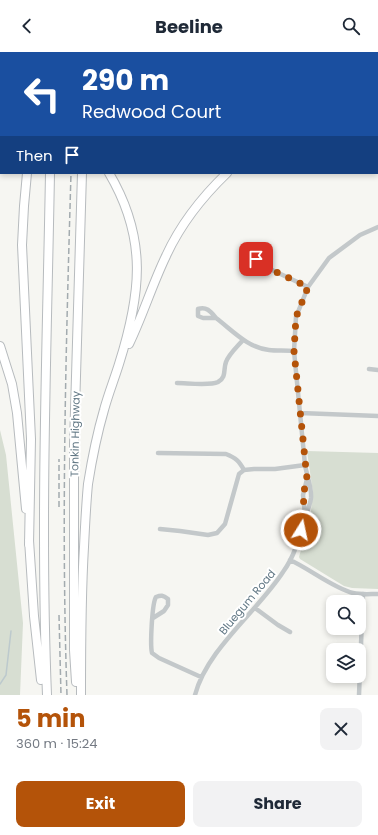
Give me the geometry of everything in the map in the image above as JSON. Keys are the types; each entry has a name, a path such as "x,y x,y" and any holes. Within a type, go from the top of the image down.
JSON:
{"highway":[{"path":"27,174 22,244 31,439 29,545"},
{"path":"46,695 44,636 44,443 50,174"},
{"name":"Tonkin Highway","path":"77,695 74,650 74,444 82,174"},
{"path":"81,695 81,613 88,485 103,411 120,361 134,309 137,285 136,245 128,214 110,174"},
{"path":"120,361 174,240 195,207 207,192 226,174"},
{"path":"0,346 12,384 17,412 34,616 43,695"}],"street":[{"name":"Bluegum Road","path":"195,695 201,677 214,655 255,608 283,572 297,545 311,499 311,489 307,479 305,465 294,351 296,317 308,287 329,258 360,235 378,227"},
{"path":"256,259 270,269 308,287"},
{"path":"216,318 242,340 253,346 267,350 294,351"},
{"path":"177,383 209,384 218,382 225,375 225,364 228,358 242,340"},
{"path":"369,369 378,370"},
{"path":"300,413 378,416"},
{"path":"158,453 226,454 234,457 240,462 244,470"},
{"path":"160,529 208,535 218,532 225,524 240,474 244,470 275,469 305,465"},
{"name":"Bluegum Road","path":"305,516 303,495 307,479"},
{"path":"290,560 353,593 378,594"},
{"path":"359,695 363,594"},
{"path":"153,618 164,611 168,605 168,599 164,596 160,595 154,600 150,645 152,653 159,658 201,677"},
{"path":"255,608 278,626 290,632"}],"shaded area":[{"path":"0,430 6,455 23,623 20,695 0,695"},
{"path":"307,451 378,453 378,589 352,588 344,586 300,559 299,557 310,519 313,493"}],"waterway":[{"path":"0,684 6,675 11,631"}],"railway":[{"path":"67,695 64,499 71,174"},
{"path":"59,459 59,507"},
{"path":"59,615 61,695"}],"route":[{"path":"256,259 270,269 308,287 296,317 294,351 307,479 303,495 305,516 301,530"}]}
